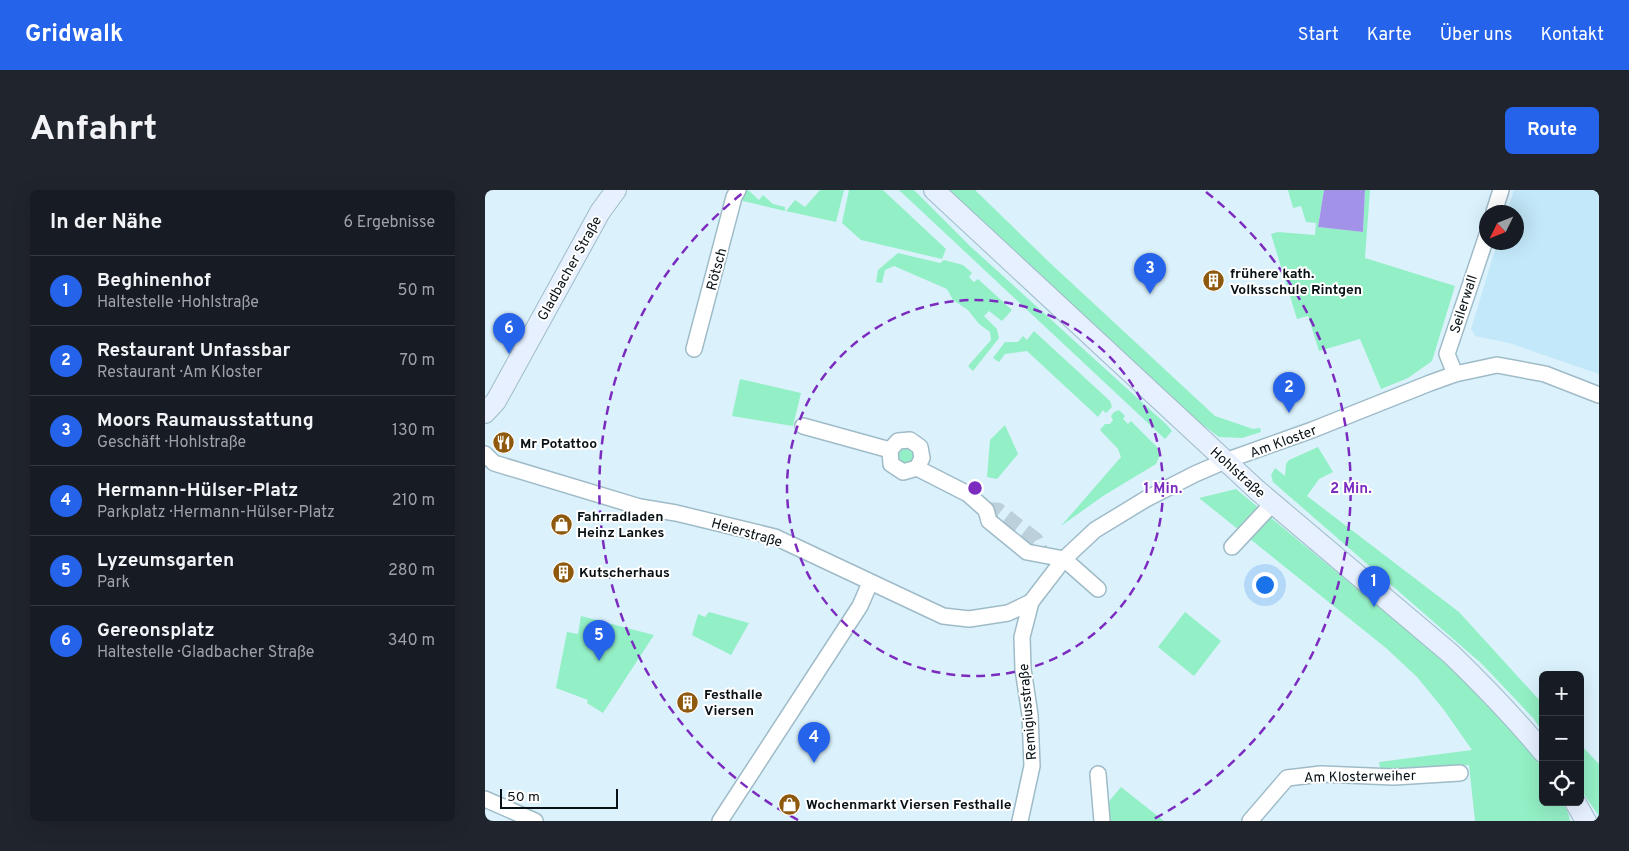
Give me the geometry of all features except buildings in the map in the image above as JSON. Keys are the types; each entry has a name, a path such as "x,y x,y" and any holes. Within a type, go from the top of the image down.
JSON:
{"main road":[{"name":"Gladbacher Straße","path":"490,407 600,212 616,190"},
{"name":"Hohlstraße","path":"934,190 1225,461 1273,504 1451,654 1479,681 1539,747"},
{"path":"1577,806 1586,821"}],"street":[{"name":"Rötsch","path":"694,349 734,197 738,190"},
{"path":"1496,205 1501,190"},
{"name":"Seilerwall","path":"1455,374 1447,354 1482,250"},
{"name":"Am Kloster","path":"1031,602 1064,559 1095,530 1146,499 1225,461 1312,430 1430,383 1455,374 1497,365 1545,374 1599,395"},
{"path":"803,426 890,450"},
{"path":"917,468 922,458 920,447 910,440 898,441 890,450 891,464 903,472 917,468 968,494 985,510 989,521 1027,552 1064,559 1098,589"},
{"name":"Heierstraße","path":"485,454 495,462 640,507 676,513 775,536 870,583 943,616 969,619 1008,613 1031,602"},
{"path":"1232,547 1273,504"},
{"path":"720,821 860,606 870,583"},
{"name":"Remigiusstraße","path":"1020,821 1032,766 1030,715 1023,669 1022,638 1031,602"},
{"name":"Am Klosterweiher","path":"1250,821 1287,778 1321,774 1394,777 1460,772"},
{"path":"1098,774 1102,821"},
{"path":"485,799 535,821"}],"shaded area":[{"path":"1324,190 1365,190 1363,232 1318,227"},
{"path":"1514,190 1599,190 1599,374 1509,343 1475,336 1471,329 1495,250 1524,250 1524,205 1509,205"}],"green space":[{"path":"748,190 759,200 763,195 773,204 785,207 785,211 743,201 739,197 740,193"},
{"path":"820,190 844,190 836,222 786,211 795,200 805,207"},
{"path":"849,190 883,190 946,249 942,259 861,240 842,223"},
{"path":"899,190 914,190 970,246 1167,425 1172,431 1165,439"},
{"path":"948,190 975,190 1049,262 1215,416 1253,429 1260,428 1261,432 1242,438 1219,437 1195,419"},
{"path":"1288,190 1324,190 1318,227 1363,232 1365,190 1370,190 1365,258 1455,286 1432,361 1408,378 1381,389 1360,339 1319,351 1308,316 1297,319 1271,234 1278,232 1315,235 1316,223 1306,222 1301,206 1293,208"},
{"path":"898,253 940,263 944,260 963,265 972,273 969,277 974,282 978,279 1012,310 1002,321 989,311 984,316 997,329 999,338 973,371 968,366 991,340 990,332 979,324 968,310 953,300 947,289 894,266 885,270 882,283 876,282 878,270"},
{"path":"1034,331 1110,401 1112,407 1106,413 1103,410 1098,417 1027,351 1005,354 999,362 993,358 1005,342 1018,342 1023,336 1027,340"},
{"path":"740,379 801,393 793,426 732,416"},
{"path":"1119,410 1125,416 1123,419 1128,424 1131,421 1157,447 1160,455 1156,464 1103,496 1061,526 1121,457 1118,449 1100,430 1105,424 1110,424 1113,420 1111,416"},
{"path":"1005,425 1018,454 997,479 987,477 990,440"},
{"path":"1318,447 1333,472 1319,479 1307,496 1459,612 1539,700 1539,726 1482,664 1273,482 1271,475 1275,468 1285,476 1286,464 1289,460"},
{"path":"903,448 909,448 914,453 912,462 903,464 898,459 898,453"},
{"path":"1236,489 1459,673 1531,750 1539,763 1539,806 1564,806 1570,821 1475,821 1469,765 1381,773 1379,762 1472,750 1444,710 1417,677 1386,648 1199,498"},
{"path":"709,612 749,623 731,655 692,635 698,614 705,617"},
{"path":"1185,612 1221,641 1194,676 1158,647"},
{"path":"581,616 654,635 603,713 587,703 588,700 556,688 567,632 578,634"},
{"path":"1584,748 1599,764 1599,816 1584,795"},
{"path":"1121,787 1164,821 1108,821 1106,805"}],"tunnel":[{"path":"986,510 998,510 1036,540 1042,554"}],"place":[{"name":"frühere kath. Volksschule Rintgen","path":"1214,281"},
{"name":"Moors Raumausstattung","path":"1150,294"},
{"name":"Gereonsplatz","path":"509,354"},
{"name":"Restaurant Unfassbar","path":"1289,413"},
{"name":"Mr Potattoo","path":"504,443"},
{"name":"Fahrradladen Heinz Lankes","path":"561,524"},
{"name":"Kutscherhaus","path":"563,572"},
{"name":"Beghinenhof","path":"1374,607"},
{"name":"Lyzeumsgarten","path":"599,661"},
{"name":"Festhalle Viersen","path":"688,702"},
{"name":"Hermann-Hülser-Platz","path":"814,763"},
{"name":"Wochenmarkt Viersen Festhalle","path":"790,804"}]}
